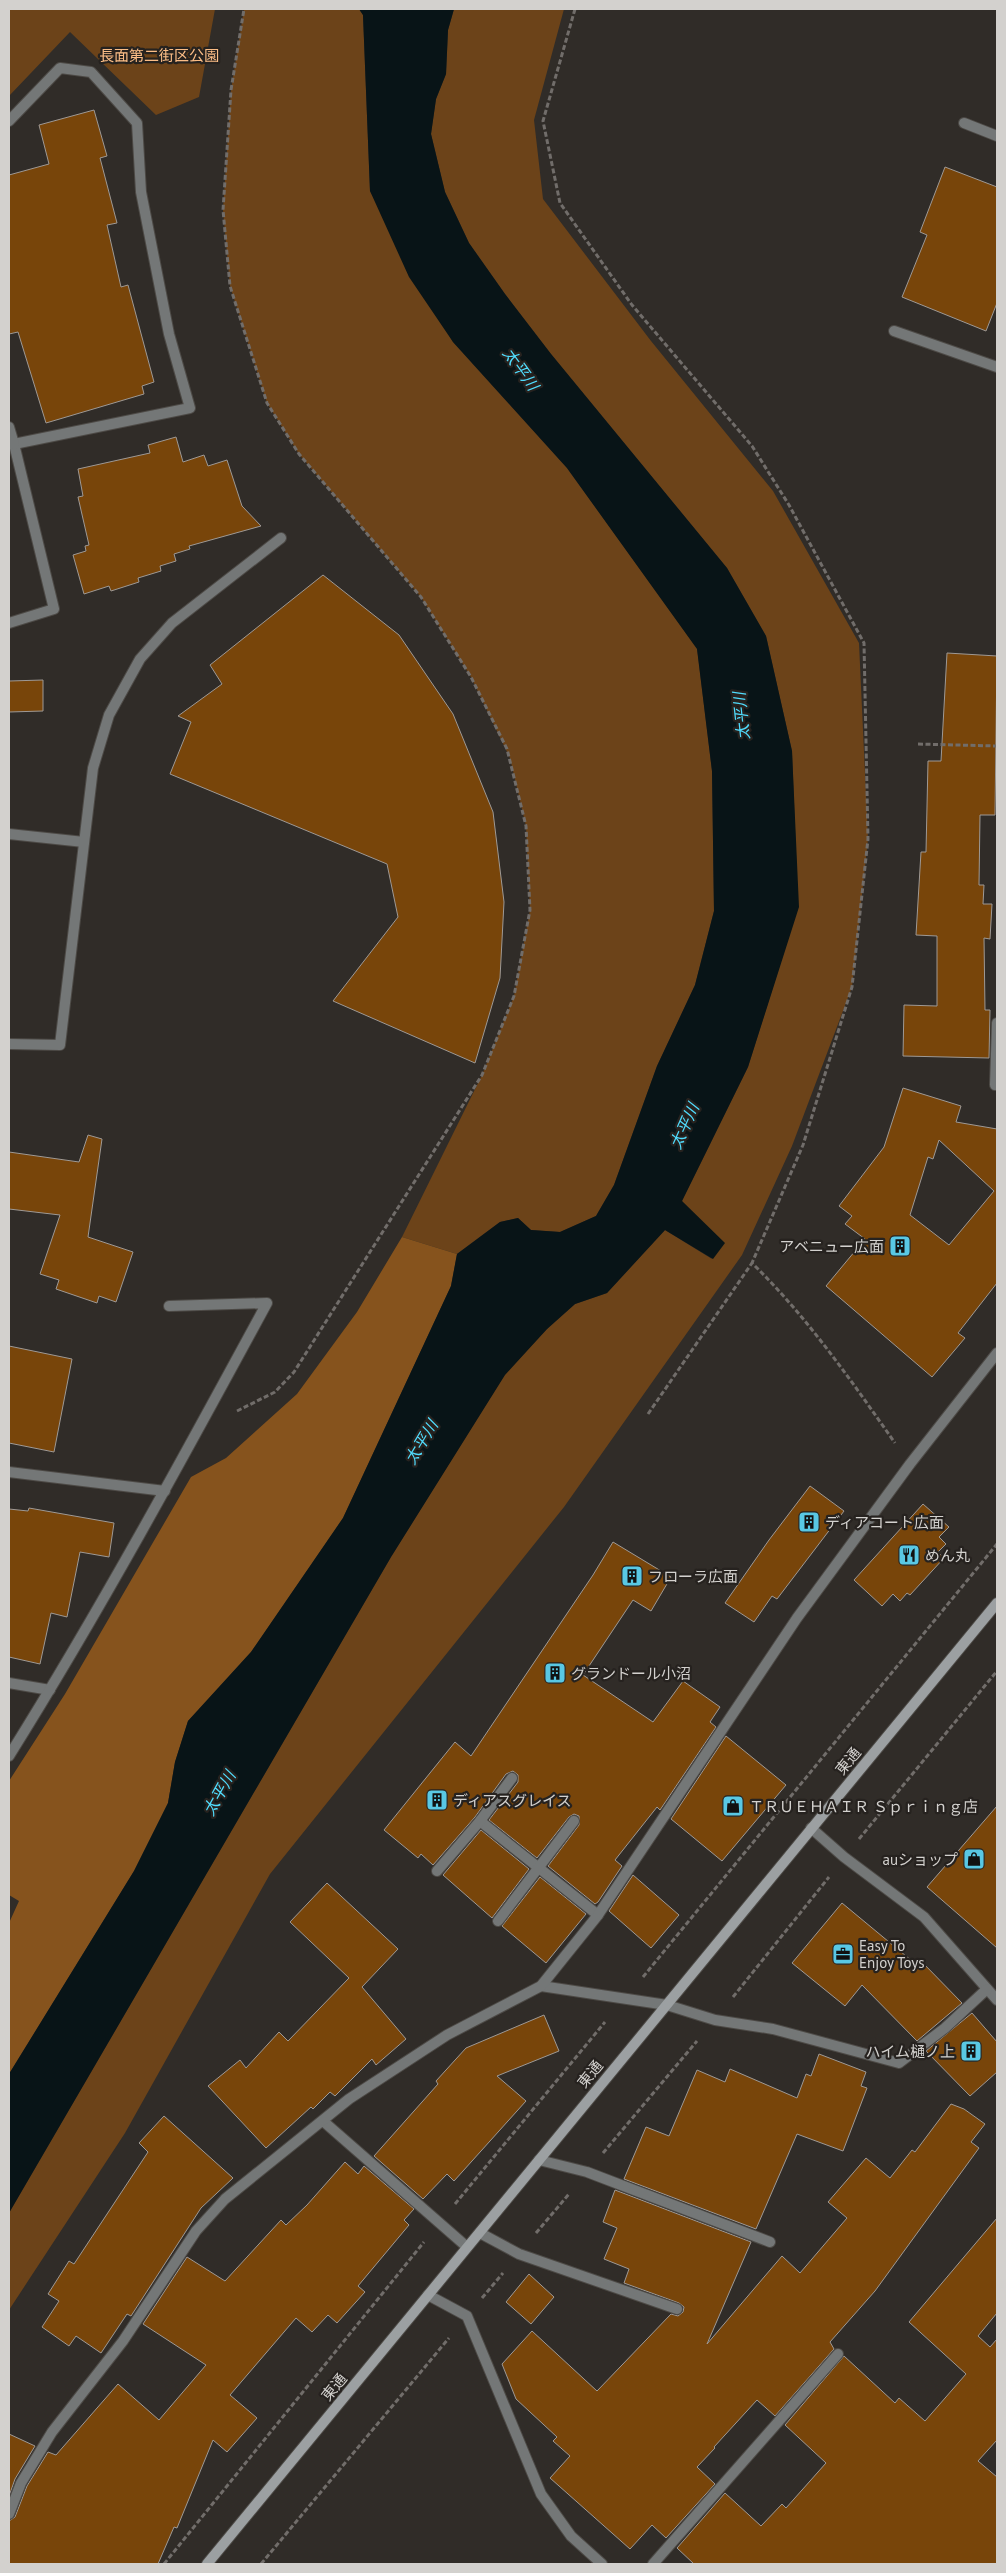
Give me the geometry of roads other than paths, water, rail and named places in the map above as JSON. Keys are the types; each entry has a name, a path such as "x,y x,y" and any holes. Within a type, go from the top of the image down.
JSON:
{"street":[{"path":"9,121 60,68 91,72 137,123 141,192 169,334 190,408 14,444"},
{"path":"964,123 997,136"},
{"path":"894,331 997,367"},
{"path":"9,427 54,609 9,623"},
{"path":"9,1044 60,1045 93,768 109,715 140,659 172,623 281,538"},
{"path":"9,834 84,842"},
{"path":"997,1023 995,1085 997,1084"},
{"path":"9,1756 50,1690 165,1491 267,1303 169,1306"},
{"path":"9,2514 21,2483 52,2432 123,2341 196,2231 225,2199 349,2099 447,2035 541,1986 598,1915 797,1618 910,1464 997,1353"},
{"path":"9,1472 165,1491"},
{"name":"東通","path":"207,2564 997,1603"},
{"path":"9,1683 50,1690"},
{"path":"437,1871 480,1821 512,1778"},
{"path":"480,1821 598,1915"},
{"path":"498,1921 574,1821"},
{"path":"812,1828 844,1857 924,1917 997,2000"},
{"path":"541,1986 666,2005 715,2020 773,2029 900,2063 945,2028 986,1989"},
{"path":"323,2121 467,2247"},
{"path":"539,2160 587,2172 770,2242"},
{"path":"480,2233 519,2254 677,2309"},
{"path":"428,2295 467,2316 541,2494 571,2536 602,2564"},
{"path":"653,2564 838,2354"}],"water":[{"name":"太平川","path":"359,9 454,9 448,30 446,74 436,99 431,134 445,192 469,243 551,354 727,568 766,636 792,751 799,907 748,1067 682,1201 725,1243 713,1259 665,1230 607,1293 575,1304 547,1329 505,1375 391,1557 9,2213 9,2074 134,1871 168,1803 175,1762 188,1721 251,1652 343,1518 451,1286 457,1254 500,1222 518,1218 531,1230 560,1232 596,1216 614,1185 657,1066 695,985 714,911 712,771 697,649 567,468 453,342 409,277 370,191 363,15"}],"place":[{"name":"アベニュー広面","path":"900,1246"},
{"name":"ディアコート広面","path":"809,1522"},
{"name":"めん丸","path":"909,1555"},
{"name":"フローラ広面","path":"632,1576"},
{"name":"グランドール小沼","path":"555,1673"},
{"name":"ディアスグレイス","path":"437,1800"},
{"name":"ＴＲＵＥＨＡＩＲ Ｓｐｒｉｎｇ店","path":"733,1806"},
{"name":"auショップ","path":"974,1859"},
{"name":"Easy To Enjoy Toys","path":"843,1954"},
{"name":"ハイム樋ノ上","path":"971,2051"}],"park label":[{"name":"長面第二街区公園","path":"159,55"}]}
